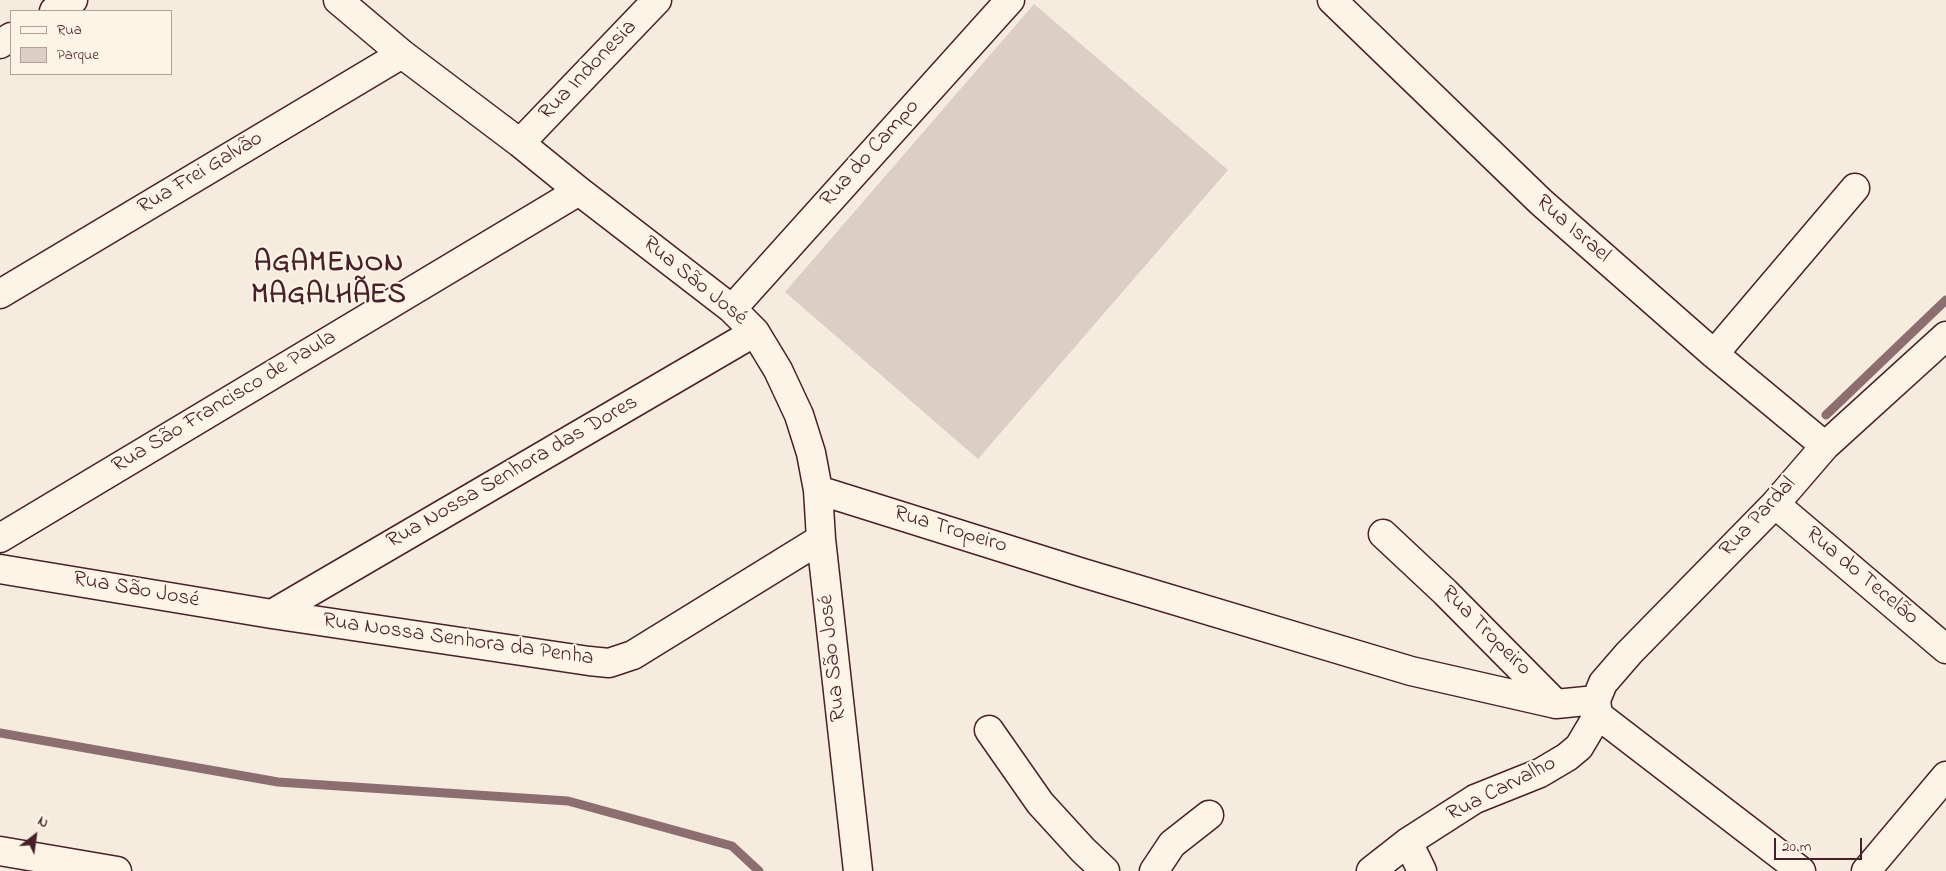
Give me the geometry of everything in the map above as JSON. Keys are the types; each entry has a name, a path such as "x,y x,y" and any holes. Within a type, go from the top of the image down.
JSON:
{"street":[{"path":"56,10 73,0"},
{"name":"Rua São José","path":"338,0 402,54 520,143 732,309 755,332 778,370 799,415 811,453 818,490 821,539 858,871"},
{"name":"Rua Indonesia","path":"520,143 657,0"},
{"name":"Rua do Campo","path":"732,309 1010,0"},
{"name":"Rua Israel","path":"1347,5 1541,202 1714,354 1825,446"},
{"name":"Rua Frei Galvão","path":"0,294 402,54"},
{"path":"1714,354 1855,188"},
{"name":"Rua São Francisco de Paula","path":"0,538 579,191"},
{"name":"Rua Nossa Senhora das Dores","path":"272,614 755,332"},
{"name":"Rua Pardal","path":"1597,708 1603,683 1629,653 1775,504 1825,446 1946,336"},
{"name":"Rua Tropeiro","path":"818,490 1083,573 1411,671 1556,704"},
{"name":"Rua do Tecelão","path":"1775,504 1946,649"},
{"name":"Rua Tropeiro","path":"1383,534 1446,592 1556,704"},
{"name":"Rua Nossa Senhora da Penha","path":"272,614 589,661 609,662 633,655 821,539"},
{"name":"Rua São José","path":"0,568 272,614"},
{"path":"1556,704 1597,708 1801,871"},
{"name":"Rua Carvalho","path":"1371,871 1408,842 1475,799 1540,772 1567,757 1579,747 1597,708"},
{"path":"989,730 1040,803 1105,871"},
{"path":"1872,868 1946,776"},
{"path":"1154,871 1172,844 1208,815"},
{"path":"1408,842 1422,871"},
{"path":"0,851 118,871"}],"green space":[{"path":"1034,4 1228,170 978,459 785,292"}],"waterway":[{"path":"1826,415 1946,300"},
{"path":"0,733 278,782 568,801 732,846 759,871"}],"district":[{"name":"AGAMENON MAGALHÃES","path":"329,281"}]}
